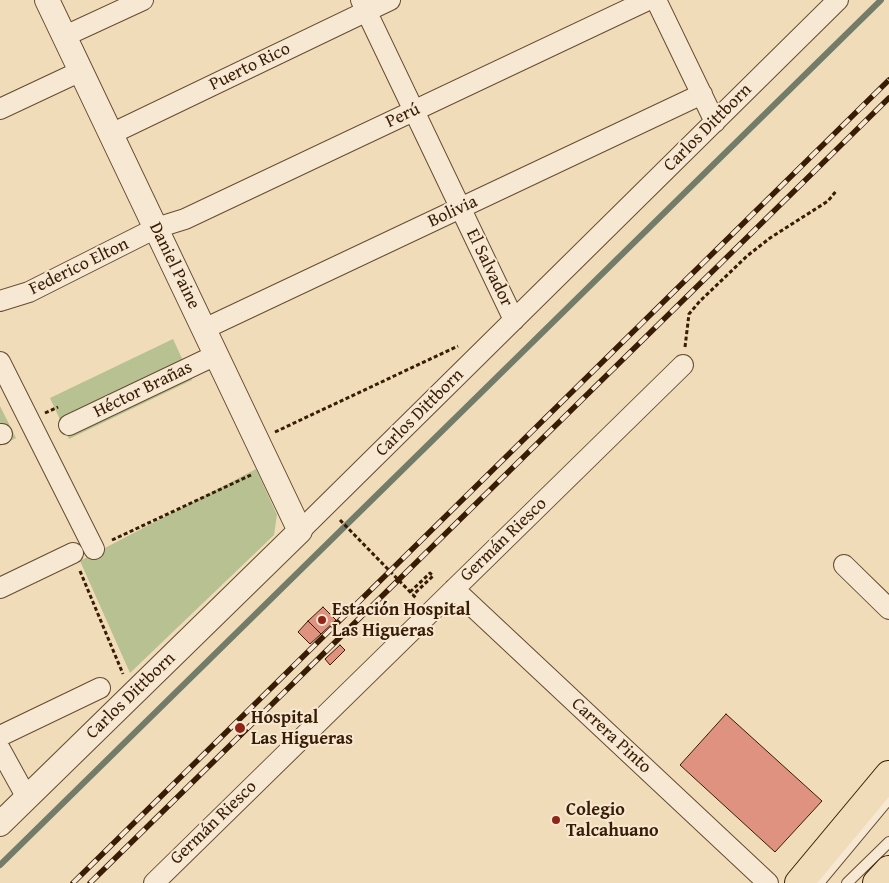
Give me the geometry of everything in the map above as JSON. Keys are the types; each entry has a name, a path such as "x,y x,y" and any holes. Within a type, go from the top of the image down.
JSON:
{"main road":[{"path":"798,883 889,775"},
{"path":"877,883 889,870"}],"street":[{"name":"Daniel Paine","path":"47,0 300,531"},
{"path":"65,36 143,0"},
{"name":"Puerto Rico","path":"111,134 364,6 390,0"},
{"name":"Perú","path":"156,228 186,220 648,0"},
{"path":"656,0 715,122"},
{"name":"Carlos Dittborn","path":"0,824 838,0"},
{"name":"El Salvador","path":"364,6 514,320"},
{"path":"0,109 81,70"},
{"name":"Bolivia","path":"204,329 702,94"},
{"name":"Federico Elton","path":"0,301 29,292 156,228"},
{"name":"Héctor Brañas","path":"69,425 216,354"},
{"path":"0,362 94,549"},
{"name":"Germán Riesco","path":"154,883 683,365"},
{"path":"0,588 73,553"},
{"path":"844,565 889,609"},
{"name":"Carrera Pinto","path":"454,589 768,883"},
{"path":"0,736 100,688"},
{"path":"0,749 27,798"}],"lane":[{"path":"819,883 889,799"},
{"path":"847,883 889,842"}],"path":[{"path":"683,365 689,314 700,301 747,256 770,238 828,201 838,190"},
{"path":"257,440 461,345"},
{"path":"94,549 269,466"},
{"path":"338,518 349,529 410,592 413,595 433,576 430,573 410,592"},
{"path":"73,553 131,696"}],"green space":[{"path":"173,339 192,380 69,439 50,398"},
{"path":"0,406 16,438 0,446"},
{"path":"256,469 277,515 274,535 130,673 80,561"}],"building":[{"name":"Estación Hospital Las Higueras","path":"323,607 336,620 321,634 308,621"},
{"path":"308,621 321,634 310,644 298,632"},
{"path":"340,645 345,650 330,665 325,659"},
{"path":"726,714 822,801 775,852 680,765"}],"waterway":[{"path":"0,865 881,0"}],"railway":[{"path":"73,883 889,80"},
{"path":"90,883 889,98"}],"place":[{"name":"Estación Hospital Las Higueras","path":"322,620"},
{"name":"Hospital Las Higueras","path":"240,728"},
{"name":"Colegio Talcahuano","path":"556,820"}]}
